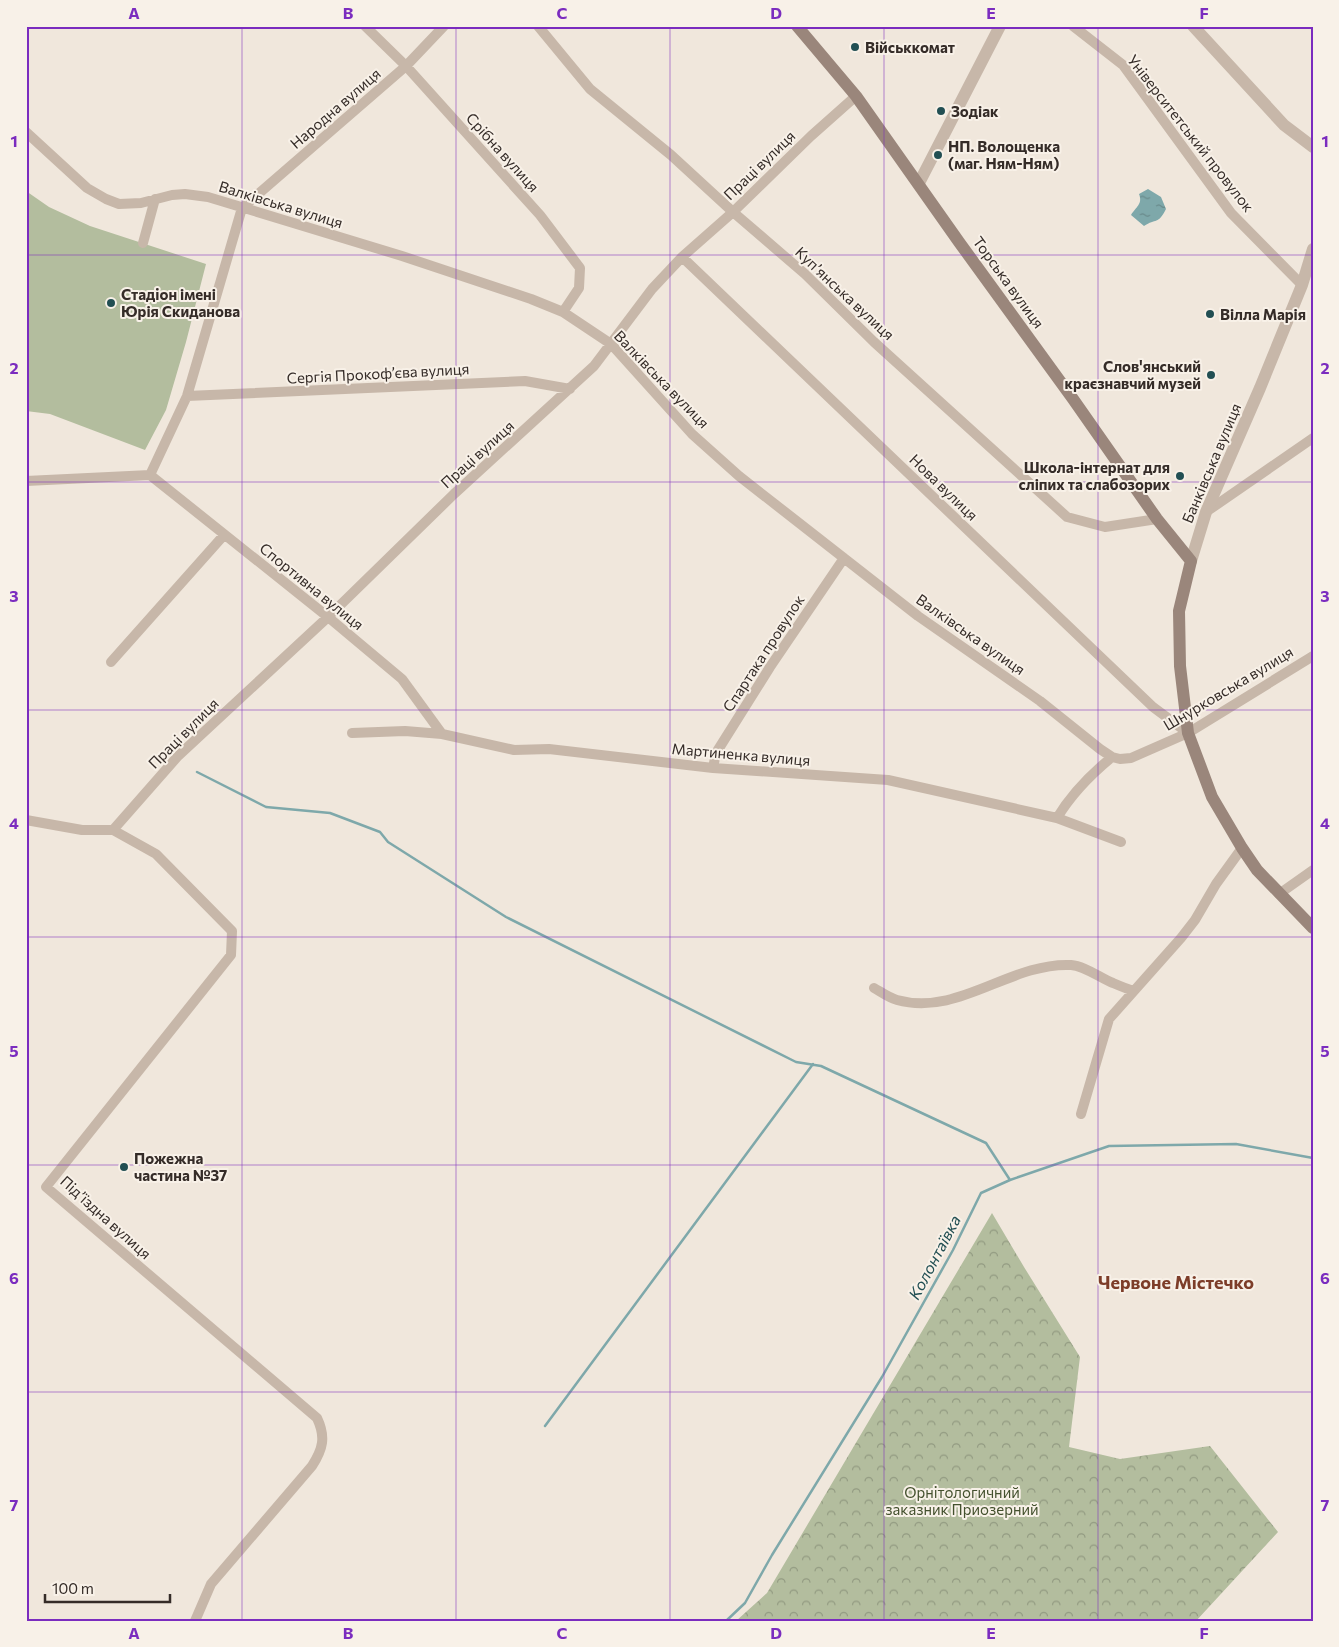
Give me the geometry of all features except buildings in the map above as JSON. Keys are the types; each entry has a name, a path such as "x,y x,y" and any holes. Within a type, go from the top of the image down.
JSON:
{"main road":[{"name":"Торська вулиця","path":"796,26 856,96 1157,519 1191,560"},
{"name":"Банківська вулиця","path":"1191,560 1179,611 1180,666 1188,732 1212,797 1242,848 1257,870 1313,928"}],"street":[{"name":"Срібна вулиця","path":"365,26 406,66 540,215 580,268 579,288 563,312"},
{"name":"Народна вулиця","path":"242,208 406,66 444,26"},
{"name":"Куп’янська вулиця","path":"538,26 590,89 671,155 805,274 874,342 1067,517 1105,527 1157,519"},
{"path":"919,184 1000,26"},
{"name":"Університетський провулок","path":"1073,26 1123,65 1231,213 1302,285"},
{"path":"1193,26 1284,126 1313,146"},
{"name":"Праці вулиця","path":"113,830 178,756 328,617 454,494 594,366 652,289 682,258 856,96"},
{"name":"Валківська вулиця","path":"26,132 87,188 106,200 119,204 142,203 185,194 208,197 402,256 532,299 563,312 611,344 692,434 732,470 844,558 918,616 1040,701 1100,749 1120,759 1131,758"},
{"path":"143,243 155,199"},
{"path":"26,481 150,475 187,396 242,208"},
{"name":"Банківська вулиця","path":"1191,560 1206,512 1260,388 1312,256"},
{"name":"Нова вулиця","path":"682,258 1153,707 1188,732"},
{"name":"Сергія Прокоф’єва вулиця","path":"187,396 525,381 570,389"},
{"path":"1206,512 1313,438"},
{"name":"Спортивна вулиця","path":"150,475 402,678 442,734"},
{"path":"111,662 224,536"},
{"name":"Спартака провулок","path":"713,768 716,753 770,667 844,558"},
{"name":"Шнурковська вулиця","path":"1131,758 1188,732 1313,656"},
{"name":"Мартиненка вулиця","path":"352,733 404,731 442,734 514,750 549,749 713,768 888,780 1057,818 1121,842"},
{"path":"1057,818 1079,787 1112,756"},
{"path":"26,820 82,830 113,830"},
{"name":"Під’їздна вулиця","path":"113,830 156,854 232,931 231,955 46,1188 317,1418 322,1429 323,1441 319,1455 312,1466 211,1584 195,1621"},
{"path":"1081,1114 1109,1019 1195,920 1216,884 1242,848"},
{"path":"1279,894 1313,870"},
{"path":"874,988 896,1000 934,1003 957,998 1030,971 1054,966 1073,965 1134,991"}],"green space":[{"name":"Стадiон імені Юрія Скиданова","path":"26,191 49,207 90,226 206,264 166,410 145,450 50,414 26,411"},
{"name":"Орнiтологичний заказник Приозерний","path":"992,1213 1080,1357 1069,1447 1120,1459 1210,1446 1278,1532 1196,1621 736,1621 767,1593"}],"water":[{"path":"1148,189 1161,197 1166,209 1159,219 1144,226 1131,215 1140,203 1139,194"}],"waterway":[{"path":"197,772 266,807 330,813 380,832 388,842 506,917 796,1062 821,1066 986,1143 1010,1180"},
{"path":"545,1426 813,1064"},
{"name":"Колонтаївка","path":"726,1621 745,1603 772,1555 882,1377 953,1250 981,1193 1010,1180 1109,1146 1236,1144 1313,1158"}],"place":[{"name":"Військкомат","path":"855,47"},
{"name":"Зодіак","path":"941,111"},
{"name":"НП. Волощенка (маг. Ням-Ням)","path":"938,155"},
{"name":"Стадiон імені Юрія Скиданова","path":"111,303"},
{"name":"Вілла Марія","path":"1210,314"},
{"name":"Слов'янський краєзнавчий музей","path":"1211,375"},
{"name":"Школа-інтернат для сліпих та слабозорих","path":"1180,476"},
{"name":"Пожежна частина №37","path":"124,1167"}],"district":[{"name":"Червоне Містечко","path":"1176,1282"}]}
